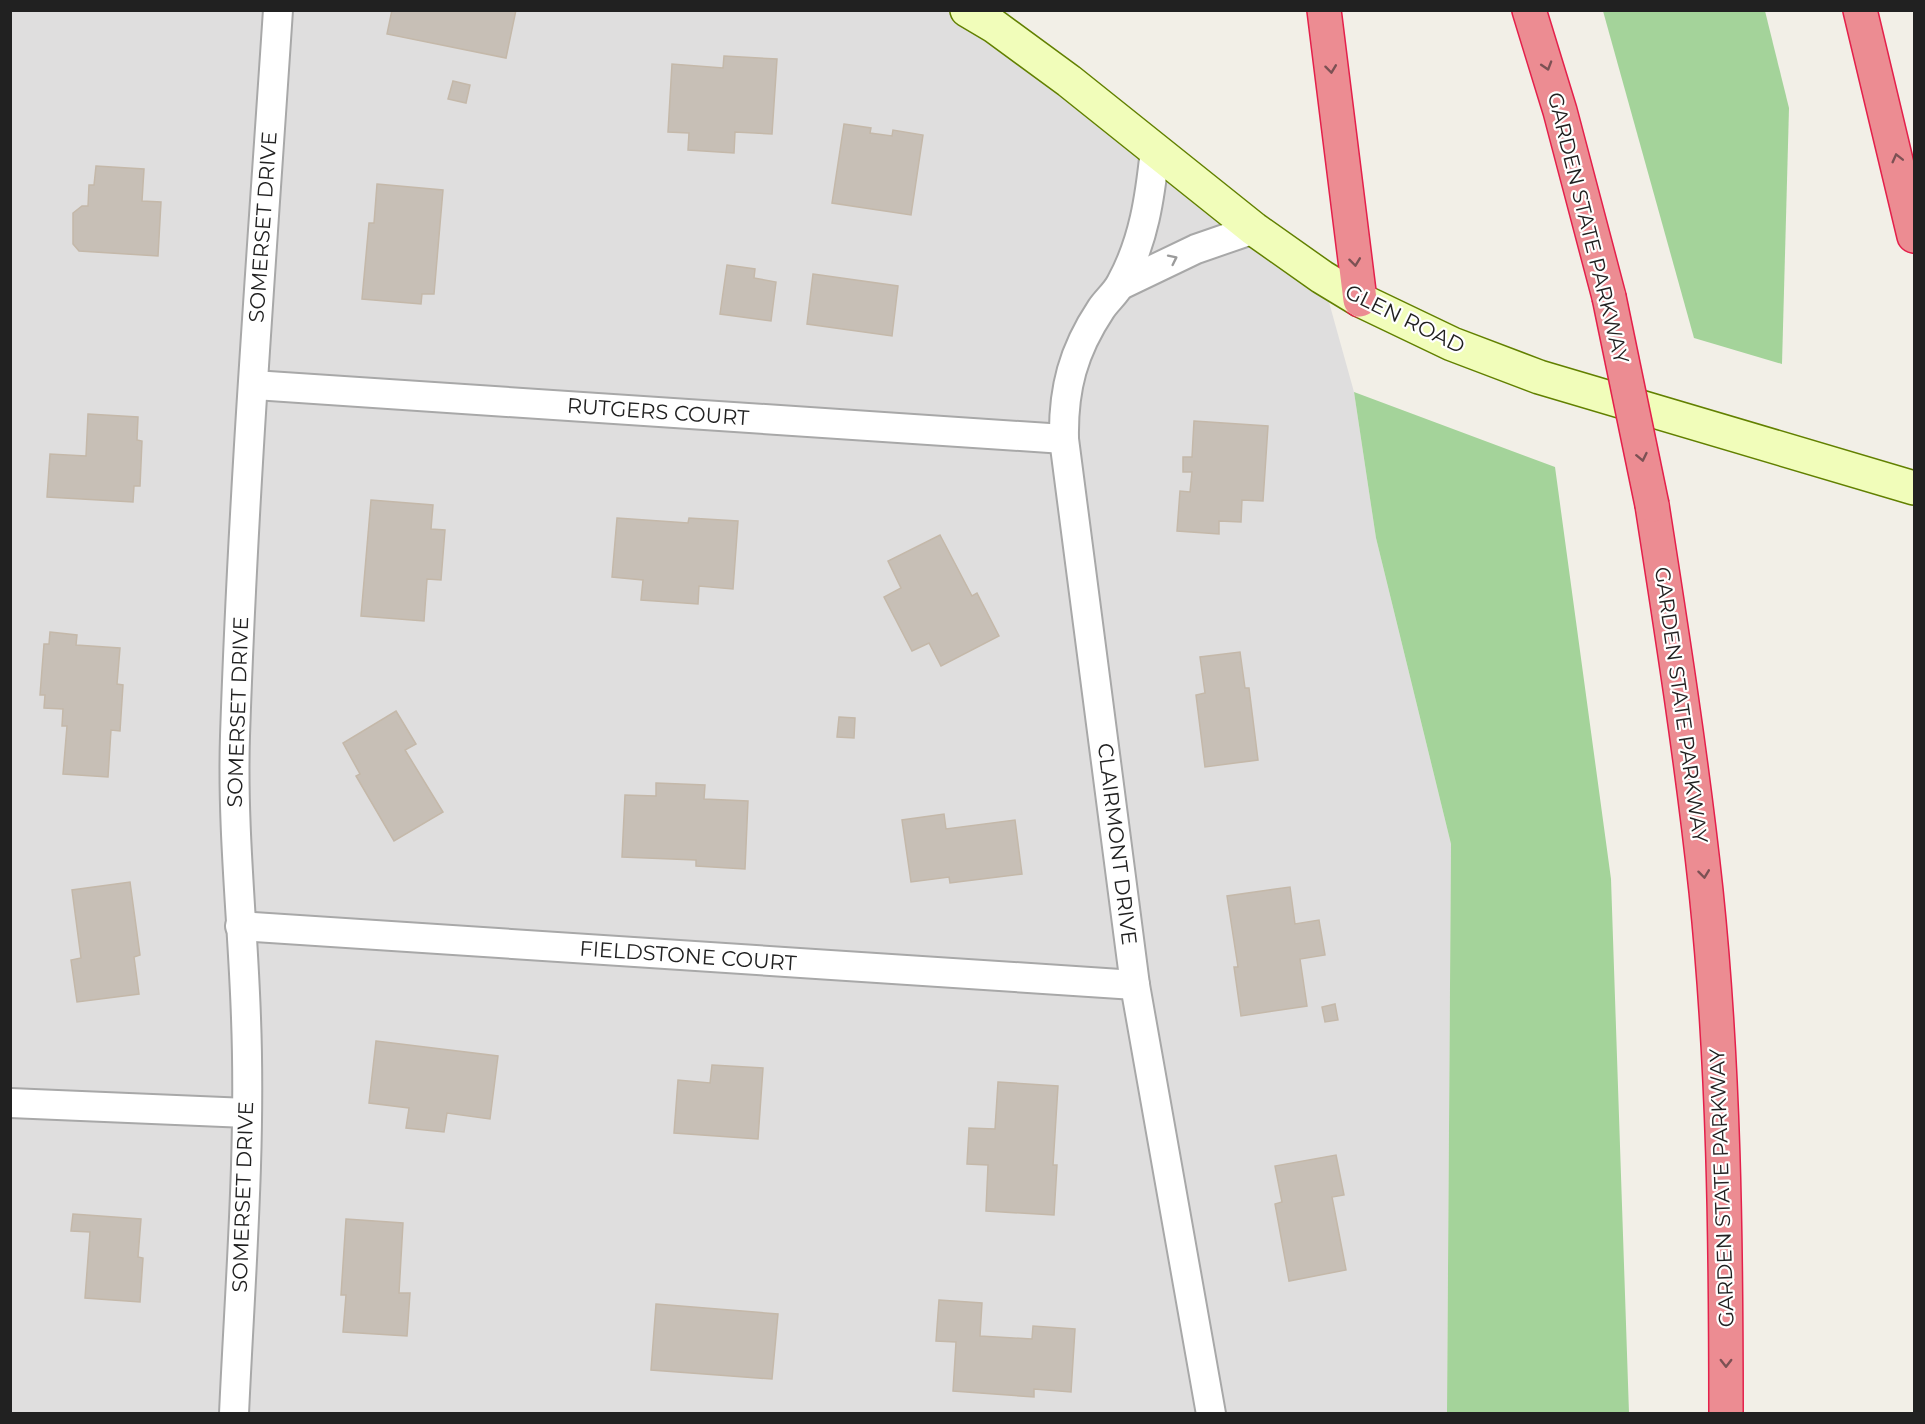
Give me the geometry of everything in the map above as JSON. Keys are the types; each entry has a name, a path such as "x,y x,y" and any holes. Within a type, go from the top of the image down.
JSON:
{"highway":[{"path":"1324,10 1360,300"},
{"name":"GARDEN STATE PARKWAY","path":"1529,10 1560,111 1609,297 1652,505 1683,701 1706,892 1721,1087 1726,1277 1726,1413"},
{"path":"1860,10 1914,236"}],"main road":[{"name":"GLEN ROAD","path":"967,10 994,26 1069,81 1254,229 1322,277 1360,300 1452,344 1528,374 1914,488"}],"street":[{"name":"SOMERSET DRIVE","path":"234,1413 247,1113 246,1018 235,839 235,738 253,385 278,10"},
{"name":"CLAIRMONT DRIVE","path":"1155,150 1147,216 1141,236 1120,285 1102,307 1078,350 1066,392 1064,439 1135,985 1211,1413"},
{"name":"CLAIRMONT DRIVE","path":"1120,285 1196,249 1254,229"},
{"name":"RUTGERS COURT","path":"253,385 1064,439"},
{"name":"FIELDSTONE COURT","path":"240,926 1135,985"},
{"path":"10,1103 247,1113"}],"shaded area":[{"path":"10,11 1012,11 995,26 1322,277 1354,392 1376,538 1451,844 1447,1413 11,1413"}],"green space":[{"path":"1603,11 1765,11 1789,108 1782,364 1694,338"},
{"path":"1354,392 1555,467 1611,879 1629,1413 1447,1413 1451,844 1376,538"}],"building":[{"path":"392,10 516,10 506,58 387,34"},
{"path":"724,56 777,59 772,134 735,132 734,153 688,150 689,133 668,132 672,64 723,68"},
{"path":"453,81 470,85 466,103 448,99"},
{"path":"844,124 871,128 870,133 892,136 893,130 923,135 911,215 832,203"},
{"path":"96,166 144,169 142,201 161,202 158,256 79,251 73,244 73,213 82,206 88,206 89,185 94,185"},
{"path":"377,184 443,190 434,294 422,294 421,304 362,299 369,223 374,223"},
{"path":"727,265 755,269 754,278 776,282 771,321 720,314"},
{"path":"813,274 898,286 892,336 807,324"},
{"path":"88,414 138,417 137,440 142,441 140,486 134,486 133,502 47,497 50,454 86,456"},
{"path":"1194,421 1268,426 1263,501 1242,500 1241,522 1219,521 1219,534 1177,531 1180,491 1190,492 1192,472 1183,472 1183,457 1192,457"},
{"path":"371,500 433,505 431,529 445,530 441,580 427,579 424,621 361,616"},
{"path":"617,518 688,523 689,518 738,521 733,589 699,586 698,604 641,600 643,580 612,577"},
{"path":"940,535 972,596 977,593 999,636 941,666 929,643 912,651 884,597 901,588 888,561"},
{"path":"50,632 77,635 76,645 120,648 117,684 123,685 120,731 111,730 108,777 63,774 67,726 62,726 63,709 44,708 45,695 40,695 44,644 49,644"},
{"path":"1240,652 1245,688 1249,688 1258,760 1205,767 1196,695 1205,693 1200,657"},
{"path":"396,711 416,744 405,750 443,812 394,841 356,776 360,774 343,743"},
{"path":"839,717 855,718 854,738 837,737"},
{"path":"656,783 705,785 704,799 748,801 745,869 696,866 696,860 622,857 625,795 656,796"},
{"path":"944,814 946,829 1015,820 1022,874 950,883 949,877 911,882 902,820"},
{"path":"130,882 140,955 134,957 139,994 77,1002 71,960 81,958 72,890"},
{"path":"1290,887 1295,924 1319,920 1325,955 1300,959 1307,1006 1241,1016 1234,967 1238,967 1227,896"},
{"path":"1335,1004 1338,1020 1325,1022 1322,1007"},
{"path":"376,1041 498,1056 490,1119 447,1113 444,1132 406,1128 409,1108 369,1103"},
{"path":"712,1065 763,1068 758,1139 674,1133 678,1080 710,1083"},
{"path":"998,1082 1058,1086 1053,1165 1057,1165 1054,1215 986,1211 988,1165 967,1164 969,1128 995,1129"},
{"path":"1336,1155 1344,1195 1332,1197 1346,1270 1289,1281 1275,1204 1282,1202 1275,1166"},
{"path":"73,1214 141,1219 138,1257 143,1258 140,1302 85,1298 90,1232 71,1231"},
{"path":"346,1219 403,1223 399,1293 410,1293 407,1336 343,1332 346,1295 341,1295"},
{"path":"939,1300 982,1303 980,1336 1032,1339 1033,1326 1075,1329 1071,1392 1034,1389 1034,1397 953,1391 956,1342 936,1341"},
{"path":"656,1304 778,1314 772,1379 651,1370"}]}
